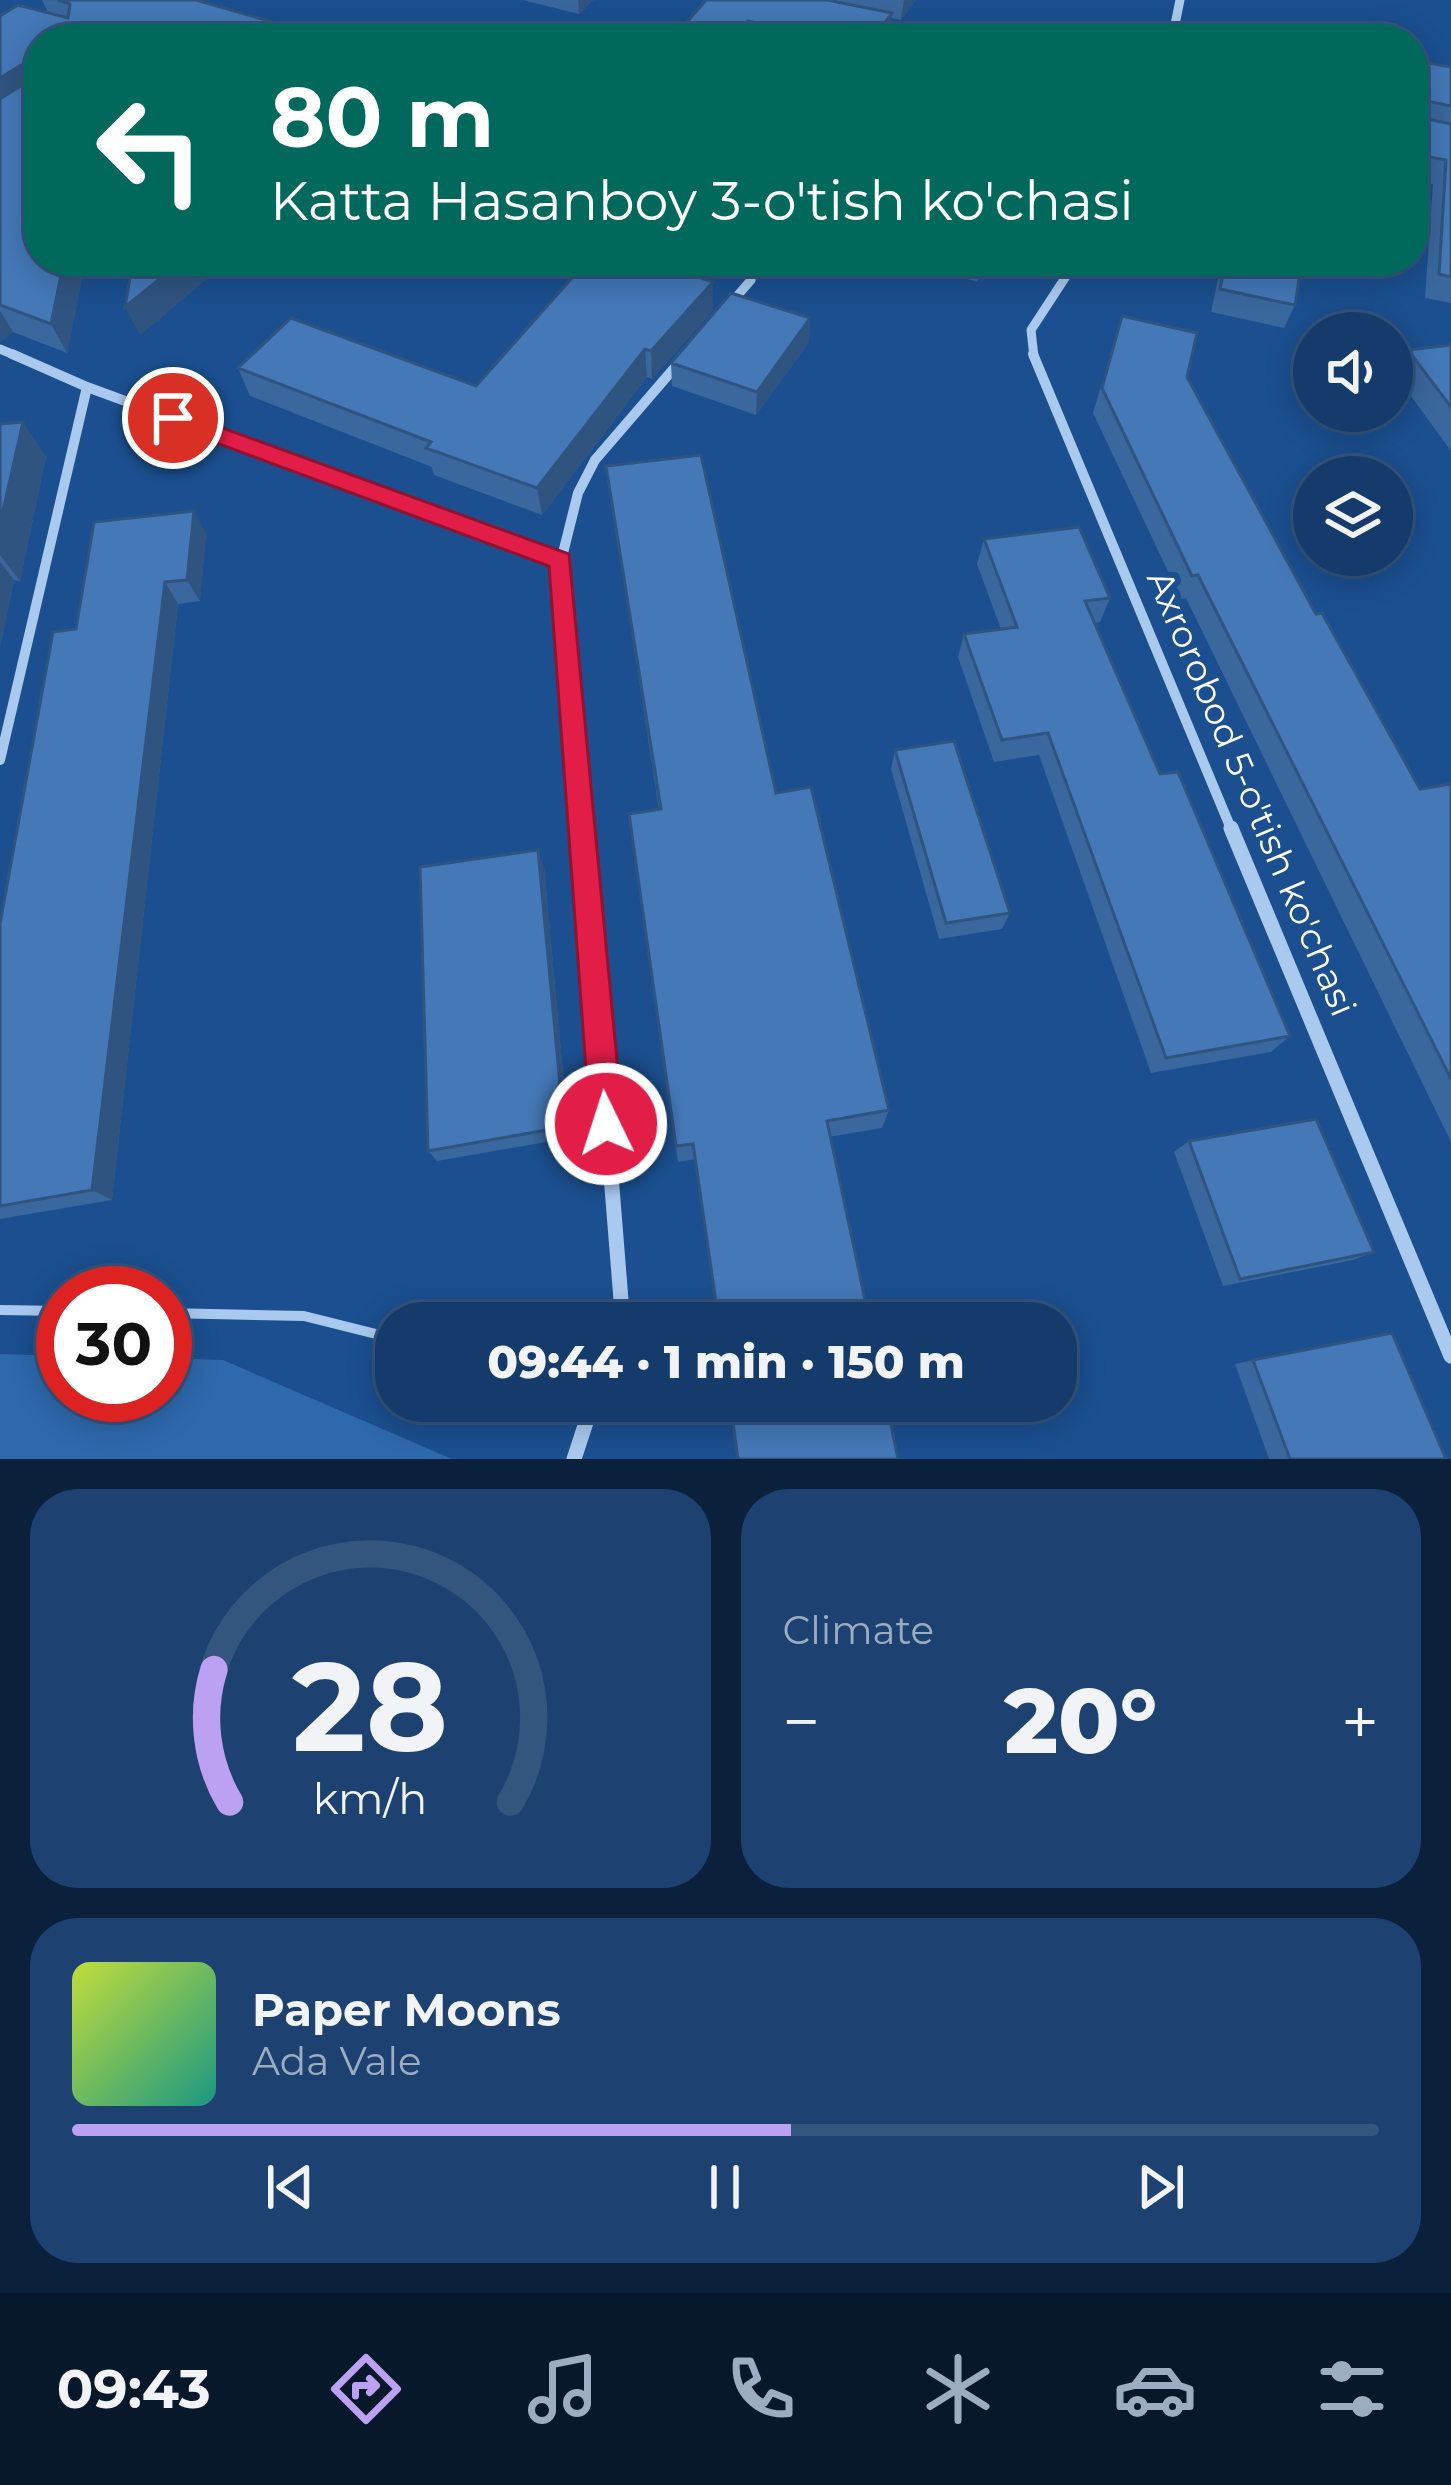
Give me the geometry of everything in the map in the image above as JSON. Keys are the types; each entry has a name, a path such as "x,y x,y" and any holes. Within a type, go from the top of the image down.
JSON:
{"street":[{"path":"720,316 750,276"},
{"name":"Axrorobod 5-o'tish ko'chasi","path":"1066,276 1031,330 1030,347 1451,1356"},
{"path":"0,349 87,387 561,560"},
{"path":"621,1302 561,560 578,493 595,460 689,352"},
{"path":"0,760 87,387"},
{"path":"574,1459 586,1422"}],"lane":[{"path":"0,1310 36,1311"},
{"path":"192,1314 304,1316 375,1334"}],"shaded area":[{"path":"0,1354 36,1355 36,1422 192,1422 192,1359 223,1360 452,1459 0,1459"}],"building":[{"path":"58,0 196,0 280,24 24,24 24,66 0,78 0,16 18,5 68,18 70,4"},
{"path":"706,0 827,0 892,13 884,24 687,22"},
{"path":"1428,63 1451,67 1451,106 1428,101"},
{"path":"24,84 24,276 61,276 51,324 0,305 0,99"},
{"path":"1428,119 1451,124 1451,277 1439,274 1446,160 1428,157"},
{"path":"130,276 163,276 125,307"},
{"path":"574,276 695,276 713,282 651,351 645,349 537,488 426,448 431,442 238,368 291,318 476,386"},
{"path":"1223,276 1300,276 1295,305 1220,289"},
{"path":"731,293 810,318 757,392 671,363"},
{"path":"1122,316 1197,333 1187,377 1293,576 1316,614 1322,613 1420,789 1451,784 1451,1079 1198,575 1192,576 1102,388"},
{"path":"1451,345 1451,407 1413,357 1413,349"},
{"path":"23,422 0,524 0,424"},
{"path":"701,455 776,793 811,787 889,1110 827,1121 866,1302 716,1302 693,1144 676,1146 629,814 661,809 606,466"},
{"path":"194,511 187,580 165,582 92,1190 0,1206 0,924 53,632 76,629 94,522"},
{"path":"1079,527 1110,598 1085,601 1160,774 1178,772 1290,1036 1166,1058 1048,733 1002,740 964,634 1017,627 984,539"},
{"path":"954,741 1010,913 946,923 895,750"},
{"path":"538,850 564,1127 428,1151 420,867"},
{"path":"1316,1119 1374,1252 1240,1279 1189,1141"},
{"path":"1392,1333 1446,1459 1290,1459 1253,1360"},
{"path":"733,1422 890,1422 898,1459 738,1459"}],"route":[{"path":"173,418 561,560 606,1124"}]}
